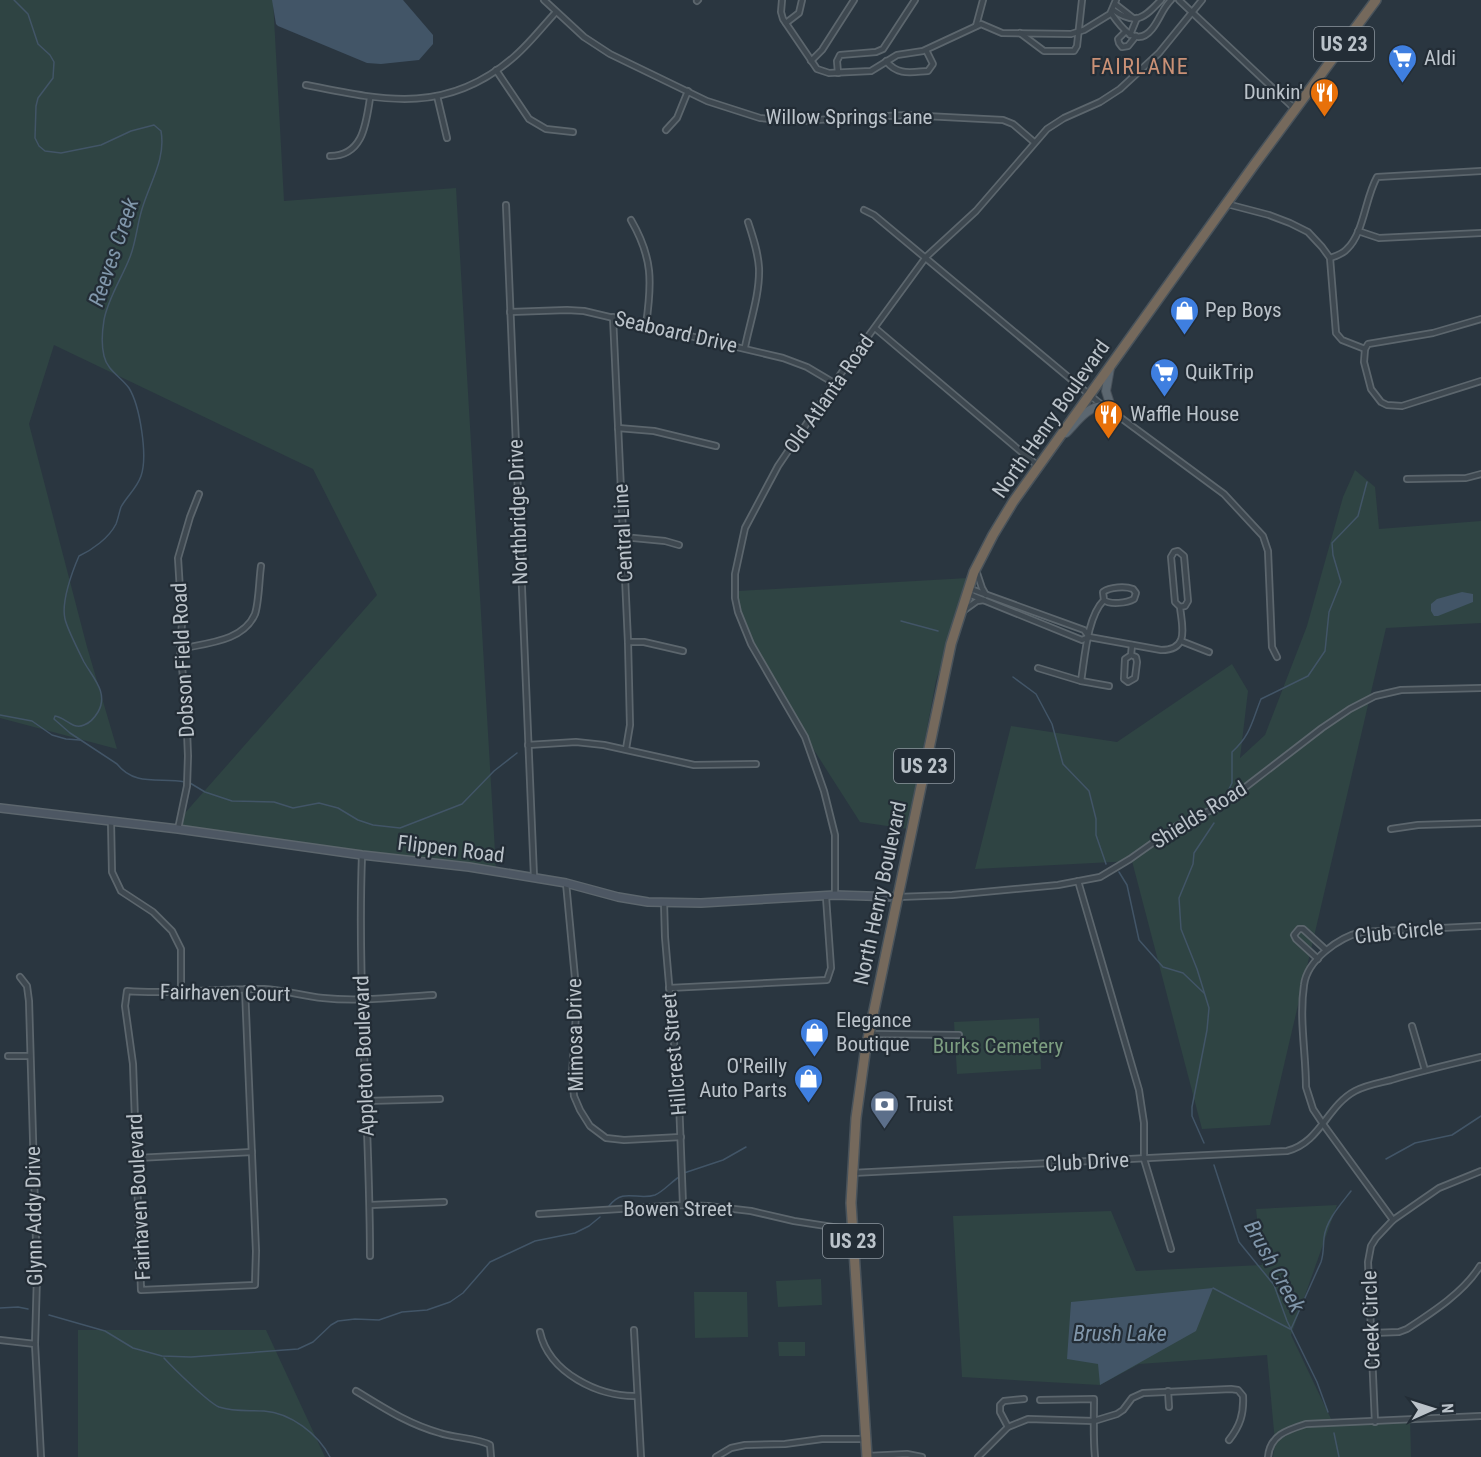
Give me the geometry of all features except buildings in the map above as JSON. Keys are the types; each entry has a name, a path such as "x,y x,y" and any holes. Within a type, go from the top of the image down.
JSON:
{"highway":[{"name":"North Henry Boulevard","path":"867,1456 852,1230 852,1173 858,1102 869,1034 923,771 951,644 967,590 1008,510 1038,466 1376,0"}],"main road":[{"path":"1111,365 1106,391 1113,413"},
{"path":"1051,450 1090,410 1095,406 1104,406"}],"street":[{"name":"Willow Springs Lane","path":"544,0 598,48 707,101 739,112 773,120 798,121 906,115 1003,120 1013,124 1034,142"},
{"path":"782,0 781,12 786,23 811,60 821,71 829,73 868,71 900,54 926,50 984,24 1002,33 1071,34 1078,32 1114,7"},
{"path":"786,23 800,14 802,0"},
{"path":"811,60 822,50 854,0"},
{"path":"837,73 837,61 840,55 876,52 885,47 915,0"},
{"path":"976,26 983,0"},
{"path":"1020,33 1044,51 1070,52 1076,49 1082,0"},
{"path":"1114,7 1135,18 1148,14 1161,0"},
{"path":"1114,7 1128,33 1136,36 1143,35 1152,29 1164,7 1171,0"},
{"path":"1179,0 1296,110"},
{"name":"Old Atlanta Road","path":"836,896 835,835 824,791 806,737 751,644 738,612 735,586 736,561 746,528 778,466 834,383 926,257 976,211 1047,129 1120,89 1159,53 1202,0"},
{"path":"306,85 370,98 402,100 438,96 478,82 496,70 515,56 556,12"},
{"path":"1135,18 1128,33 1118,39 1122,47 1128,46 1136,36"},
{"path":"886,62 894,70 900,72 928,71 933,64 926,50"},
{"path":"496,70 529,119 546,129 573,132"},
{"path":"666,130 677,118 688,91"},
{"path":"438,96 447,138"},
{"path":"330,156 340,156 355,147 365,130 370,98"},
{"path":"1330,258 1348,249 1358,231 1371,187 1377,177 1481,171"},
{"path":"1227,204 1269,215 1308,232 1330,258 1336,333 1342,340 1365,349"},
{"name":"Northbridge Drive","path":"506,205 534,878"},
{"path":"864,210 874,215 926,257 1089,395 1224,495 1263,536 1268,551 1272,647 1277,657"},
{"path":"631,220 645,249 649,267 651,291 646,325"},
{"path":"745,347 757,290 759,268 756,247 748,222"},
{"path":"1358,231 1379,238 1481,233"},
{"name":"Seaboard Drive","path":"510,312 567,310 613,317 783,358 807,367 834,383"},
{"name":"Central Line","path":"613,317 628,642 630,725 626,750"},
{"path":"1481,319 1433,333 1368,344 1365,349 1364,362 1371,389 1381,402 1387,405 1402,406 1481,381"},
{"path":"875,328 1038,466"},
{"path":"618,428 654,431 716,446"},
{"path":"1407,479 1466,478 1481,474"},
{"name":"Dobson Field Road","path":"178,829 187,786 188,756 186,705 180,649 182,622 178,567 179,555 190,517 200,494"},
{"path":"623,537 665,541 679,545"},
{"path":"976,569 982,588 989,598 1075,638 1082,640 1089,637 1167,650 1181,641 1183,636 1180,607 1175,602 1173,574 1172,555 1177,551 1183,555 1188,601 1185,606 1180,607"},
{"path":"180,649 225,639 244,629 255,614 261,566"},
{"path":"1173,574 1185,573"},
{"path":"1081,681 1095,612 1104,600 1103,593 1108,589 1130,587 1136,593 1130,602 1110,603 1104,600"},
{"path":"967,590 1084,630 1089,637"},
{"path":"959,615 973,604 989,598"},
{"path":"1181,641 1209,652"},
{"path":"628,642 644,642 683,651"},
{"path":"1131,655 1132,645"},
{"path":"1131,655 1136,657 1137,662 1134,679 1128,682 1122,675 1125,658 1131,655"},
{"path":"1038,668 1081,681 1109,686"},
{"name":"Shields Road","path":"898,897 963,894 1078,882 1100,877 1178,825 1216,808 1322,728 1375,696 1401,690 1481,688"},
{"path":"528,745 576,742 694,765 756,764"},
{"name":"Flippen Road","path":"0,808 469,867 566,883 618,897 648,902 701,903 836,896 898,897"},
{"path":"111,822 112,872 121,891 153,912 172,931 182,950 181,992"},
{"path":"1391,829 1418,825 1481,823"},
{"name":"Appleton Boulevard","path":"362,855 360,896 362,999 370,1256"},
{"name":"Club Drive","path":"852,1173 1144,1159 1144,1124 1139,1090 1078,882"},
{"name":"Mimosa Drive","path":"566,883 577,999 572,1075 574,1096 580,1110 590,1126 606,1138 624,1140 681,1137"},
{"path":"669,988 826,980 831,968 826,897"},
{"name":"Hillcrest Street","path":"664,902 669,988 680,1100 683,1205"},
{"name":"Club Circle","path":"1393,1220 1313,1108 1306,1087 1304,983 1326,950 1349,935 1362,932 1481,926"},
{"path":"1318,959 1296,939 1294,935 1296,931 1299,928 1303,930 1326,950"},
{"name":"Glynn Addy Drive","path":"20,978 27,986 36,1276 35,1344 41,1457"},
{"path":"137,1158 252,1152 245,989"},
{"name":"Fairhaven Court","path":"127,993 127,991 276,989 323,998 362,999 432,995"},
{"name":"Fairhaven Boulevard","path":"127,993 125,1006 133,1064 141,1290 255,1285 252,1152"},
{"path":"1412,1026 1425,1070"},
{"path":"869,1034 959,1035"},
{"path":"8,1056 29,1056"},
{"path":"1171,1248 1144,1159 1300,1148 1342,1101 1354,1091 1425,1070 1481,1057"},
{"path":"366,1101 440,1099"},
{"name":"Creek Circle","path":"1375,1422 1369,1255 1376,1238 1393,1220 1439,1188 1481,1171"},
{"path":"370,1205 444,1202"},
{"name":"Bowen Street","path":"539,1214 683,1205 708,1206 751,1211 794,1221 852,1230"},
{"path":"1372,1333 1400,1332 1407,1329 1463,1286 1474,1276 1480,1266"},
{"path":"634,1330 641,1457"},
{"path":"540,1332 545,1348 552,1359 567,1374 607,1392 623,1396 638,1396"},
{"path":"0,1340 35,1344"},
{"path":"978,1457 1008,1427 1022,1421 1034,1418 1094,1421 1117,1414 1137,1395 1152,1391 1238,1390 1243,1396 1242,1418 1238,1429 1229,1440"},
{"path":"356,1391 406,1422 440,1434 484,1442 490,1445 491,1457"},
{"path":"1168,1391 1169,1407"},
{"path":"1008,1427 1000,1412 1000,1405 1004,1401 1024,1399"},
{"path":"1040,1400 1094,1399 1092,1430 1095,1457"},
{"path":"1268,1457 1274,1439 1286,1430 1306,1424 1481,1416"},
{"path":"716,1457 731,1448 746,1445 785,1444 822,1438 866,1439"},
{"path":"867,1456 907,1454 922,1457"}],"green space":[{"path":"0,0 273,0 284,201 456,188 496,869 170,830 377,595 313,469 54,345 29,424 87,647 117,749 0,718"},
{"path":"1355,470 1375,487 1379,529 1481,521 1481,623 1386,628 1270,1125 1202,1129 1132,861 975,869 1011,726 1117,742 1232,664 1248,691 1240,758 1265,735 1307,626 1343,497"},
{"path":"968,578 936,681 908,829 860,822 766,675 742,626 738,591"},
{"name":"Burks Cemetery","path":"1039,1018 1041,1069 957,1074 954,1022"},
{"path":"1337,1205 1291,1335 1332,1421 1303,1422 1293,1430 1306,1424 1375,1422 1410,1417 1411,1457 1273,1457 1275,1442 1267,1355 1139,1364 1100,1385 962,1377 953,1216 1111,1211 1136,1271 1262,1265 1256,1209"},
{"path":"821,1279 822,1305 778,1307 776,1281"},
{"path":"694,1292 747,1292 748,1337 695,1338"},
{"path":"78,1330 266,1330 325,1457 78,1457"},
{"path":"778,1342 805,1342 805,1356 779,1356"}],"water":[{"path":"272,0 403,0 433,35 433,44 419,60 381,64 367,63 278,26"},
{"path":"1462,592 1473,594 1473,602 1434,616 1431,604 1437,599"},
{"name":"Brush Lake","path":"1213,1288 1196,1331 1100,1385 1098,1364 1067,1359 1071,1302"}],"waterway":[{"name":"Reeves Creek","path":"14,0 28,14 38,44 54,62 53,78 38,98 36,106 35,138 39,146 45,151 61,153 101,145 131,131 154,125 161,131 159,161 142,209 132,251 106,312 102,334 102,347 106,361 133,396 142,431 143,467 137,484 121,507 113,529 100,543 79,556 70,578 64,612 73,640 101,692 101,705 94,718 84,725 72,725 55,716 54,719 70,733 132,776 149,780 185,782"},
{"name":"Brush Creek","path":"1229,789 1232,783 1232,752 1247,734 1261,699 1308,676 1325,651 1329,612 1341,582 1332,543 1358,516 1367,482"},
{"path":"901,621 938,631"},
{"path":"1013,677 1036,694 1052,724 1063,764 1089,791 1096,819 1096,835 1106,864"},
{"name":"Reeves Creek","path":"0,715 32,721 52,735 80,740"},
{"path":"190,783 205,792 232,801 274,802 293,808 319,803 338,808 358,820 373,825 400,828 462,804 494,771 517,753"},
{"name":"Brush Creek","path":"1204,1143 1192,1116 1192,1107 1209,1008 1181,929 1179,898 1193,864 1194,853 1214,823"},
{"path":"1119,872 1127,885 1139,940 1163,967 1183,973 1204,993"},
{"path":"1386,1159 1415,1143 1452,1135 1481,1116"},
{"path":"684,1173 723,1160 746,1147"},
{"name":"Brush Creek","path":"1214,1165 1239,1242 1274,1285 1287,1321 1317,1382 1328,1412"},
{"path":"609,1206 620,1197 655,1195 679,1177"},
{"path":"1291,1329 1321,1262 1325,1231 1334,1213 1351,1191"},
{"path":"49,1315 105,1331 133,1348 162,1356 191,1357 298,1349 313,1342 338,1321 379,1320 402,1312 427,1310 450,1302 463,1293 490,1262 535,1241 575,1233 600,1217"},
{"path":"1213,1288 1290,1329"},
{"path":"0,1308 28,1309"},
{"path":"164,1358 191,1385 219,1407 230,1410 264,1411 294,1420 318,1440 330,1457"},
{"name":"Brush Creek","path":"1334,1433 1339,1457"}],"place":[{"name":"Aldi","path":"1403,84"},
{"name":"Dunkin'","path":"1324,118"},
{"name":"Pep Boys","path":"1184,336"},
{"name":"QuikTrip","path":"1164,398"},
{"name":"Waffle House","path":"1109,440"},
{"name":"Elegance Boutique","path":"815,1058"},
{"name":"O'Reilly Auto Parts","path":"808,1104"},
{"name":"Truist","path":"885,1130"}],"district":[{"name":"FAIRLANE","path":"1140,66"}]}
